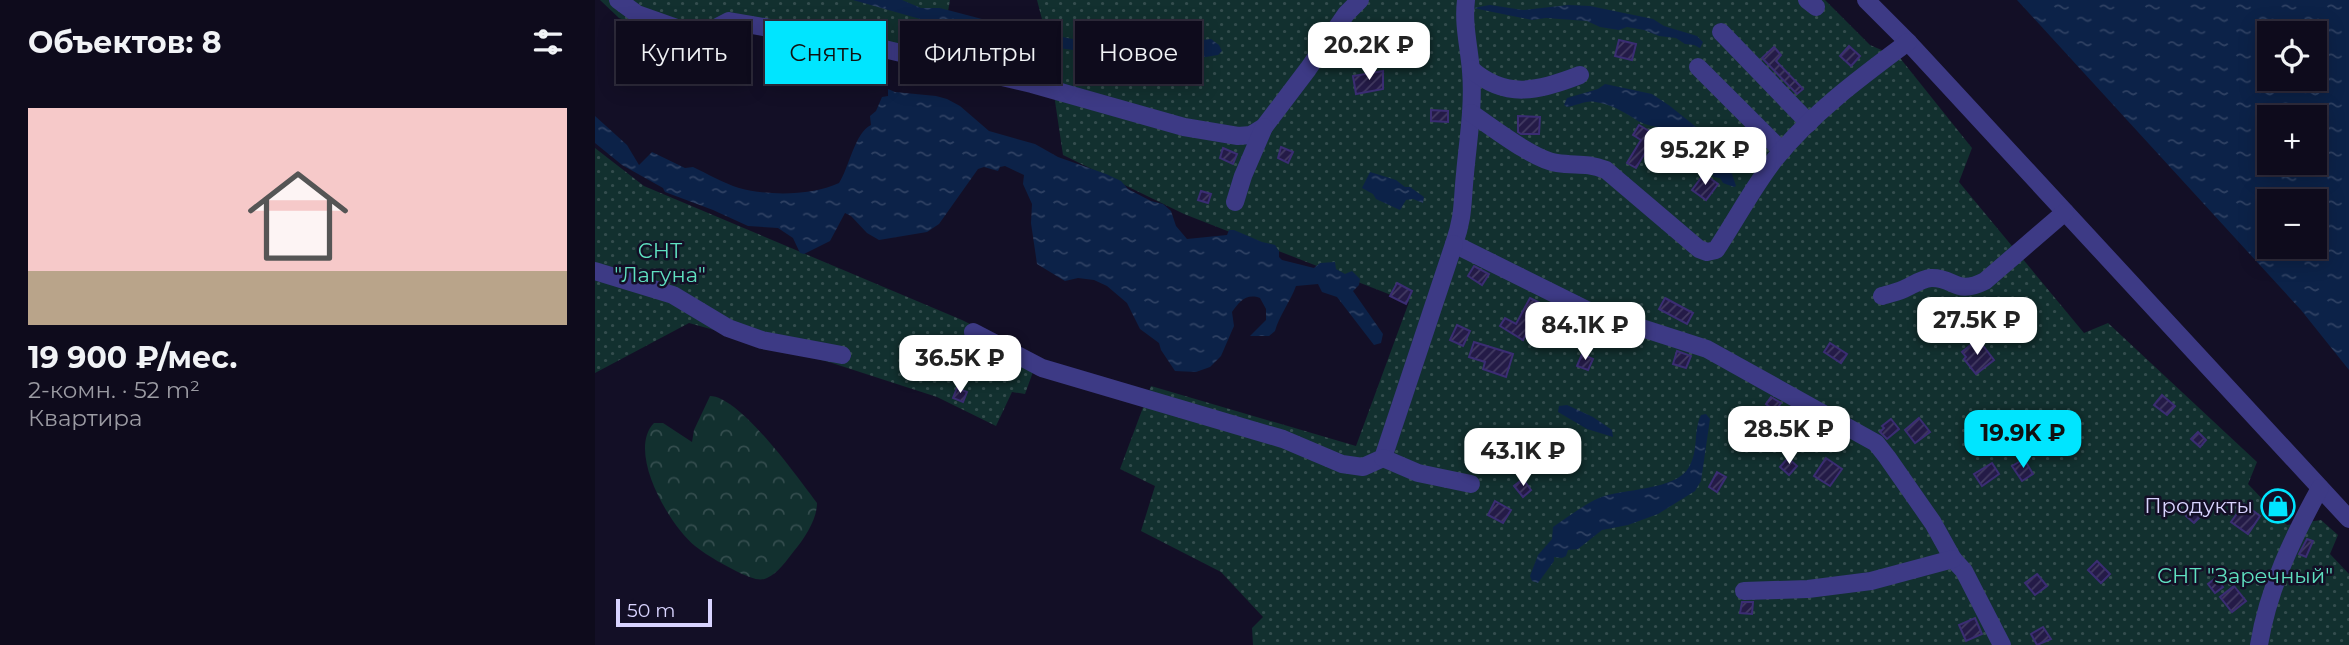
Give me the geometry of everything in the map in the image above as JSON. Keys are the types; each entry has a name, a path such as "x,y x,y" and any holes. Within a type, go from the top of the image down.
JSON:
{"street":[{"path":"618,0 637,14 688,32 704,34 729,21 745,23 863,44 1032,84 1184,127 1238,136 1251,135 1264,128"},
{"path":"1235,202 1264,128 1346,14 1360,0"},
{"path":"973,332 1042,368 1075,380 1163,402 1283,439 1342,464 1363,467 1383,458 1464,208 1471,113 1471,69 1464,17 1466,0"},
{"path":"1866,0 1908,42 2349,519"},
{"path":"1721,32 1809,123"},
{"path":"1471,113 1537,155 1556,163 1590,164 1606,170 1699,249 1707,252 1716,250 1782,151 1809,123 1869,71 1908,42"},
{"path":"1698,67 1782,151"},
{"path":"1471,69 1486,82 1514,90 1561,83 1580,75"},
{"path":"1882,296 1929,278 1937,278 1959,287 1974,286 1985,281 2065,212"},
{"path":"1454,244 1589,311 1707,349 1876,443 1933,523 1953,559 1964,571 2002,645"},
{"path":"595,271 673,295 728,328 762,340 842,355"},
{"path":"1383,458 1418,473 1471,484"},
{"path":"2259,645 2272,594 2294,537 2320,488"},
{"path":"1744,590 1808,589 1871,581 1953,559"}],"green space":[{"path":"600,0 950,0 946,21 900,21 900,60 886,58 886,21 765,21 765,34 751,31 751,21 627,21 619,18"},
{"name":"СНТ \"Заречный\"","path":"1037,0 1825,0 1870,45 1900,58 1972,148 1959,182 2084,333 2108,323 2257,462 2248,484 2287,525 2321,520 2338,535 2330,554 2349,574 2349,645 1253,645 1252,628 1263,617 1221,572 1141,531 1155,486 1120,469 1151,386 1356,446 1409,302 1184,214 1063,155 1052,84 1061,84 1061,21 1042,21"},
{"name":"СНТ \"Лагуна\"","path":"595,148 644,186 962,320 1038,358 1025,394 1012,392 996,426 937,397 832,363 689,323 595,373"},
{"path":"710,396 737,409 768,440 817,503 812,522 802,541 779,570 764,579 742,574 695,546 664,506 648,469 645,452 647,436 654,423 663,423 692,442 694,430"}],"water":[{"path":"853,0 902,0 921,8 940,8 990,21 927,21"},
{"path":"2017,0 2349,0 2349,370 2301,310"},
{"path":"1490,5 1523,10 1568,5 1590,6 1653,19 1664,26 1697,36 1703,42 1700,48 1676,38 1627,27 1619,30 1600,27 1587,21 1546,18 1532,20 1473,8"},
{"path":"1061,37 1075,39 1075,50 1061,48"},
{"path":"1211,39 1219,45 1222,51 1218,55 1202,58 1202,40"},
{"path":"1605,84 1652,94 1670,106 1711,139 1715,157 1732,174 1736,186 1723,183 1720,178 1714,177 1686,150 1680,148 1665,130 1642,123 1601,103 1588,102 1567,107 1564,105 1567,98 1598,89"},
{"path":"888,89 947,99 960,106 989,131 1035,144 1058,157 1121,181 1128,189 1163,204 1171,211 1176,226 1187,239 1227,235 1229,230 1234,230 1275,245 1282,260 1314,268 1320,263 1335,262 1336,269 1345,274 1352,271 1360,279 1359,285 1353,291 1383,334 1381,343 1374,345 1337,297 1322,292 1318,284 1296,286 1275,331 1269,336 1250,336 1266,320 1266,309 1260,298 1247,298 1232,312 1234,326 1221,356 1210,367 1196,372 1175,371 1159,343 1140,329 1127,303 1107,286 1094,280 1078,278 1065,281 1037,264 1031,223 1032,204 1023,184 1024,175 1005,166 998,171 984,167 978,169 939,224 927,232 879,240 845,213 830,241 804,254 800,253 793,238 778,228 748,226 665,192 663,188 622,165 595,143 595,116 627,145 639,165 652,152 685,168 693,167 739,188 776,193 816,190 839,183 856,142 871,125 870,116 876,111 882,97 888,96"},
{"path":"1370,172 1410,187 1424,197 1423,203 1413,199 1406,200 1400,210 1376,199 1362,188"},
{"path":"1567,405 1593,417 1612,430 1613,437 1587,429 1558,412 1559,406"},
{"path":"1706,414 1710,419 1701,481 1695,491 1658,514 1628,525 1602,530 1578,549 1568,550 1566,556 1554,557 1538,583 1532,581 1530,576 1538,555 1552,539 1553,527 1599,498 1661,485 1682,475 1692,461 1701,415"}],"building":[{"path":"1619,40 1636,44 1632,60 1615,56"},
{"path":"1849,46 1860,56 1851,66 1840,56"},
{"path":"1774,47 1781,55 1776,61 1803,89 1797,94 1762,58"},
{"path":"1383,71 1383,89 1356,94 1353,76"},
{"path":"1431,110 1448,111 1448,122 1431,121"},
{"path":"1518,116 1540,117 1539,134 1518,132"},
{"path":"1639,125 1674,146 1670,153 1651,143 1636,168 1627,163 1641,140 1633,135"},
{"path":"1281,147 1293,152 1288,163 1278,158"},
{"path":"1223,148 1237,154 1233,164 1220,158"},
{"path":"1704,174 1718,184 1706,200 1692,190"},
{"path":"1201,191 1211,194 1208,203 1198,200"},
{"path":"1474,266 1489,274 1482,285 1468,276"},
{"path":"1397,283 1412,291 1406,304 1390,296"},
{"path":"1530,298 1542,304 1523,340 1500,326 1505,318 1516,324"},
{"path":"1665,298 1693,313 1687,324 1659,309"},
{"path":"1457,325 1470,331 1463,346 1450,340"},
{"path":"1978,339 1994,360 1976,374 1962,352"},
{"path":"1474,342 1513,354 1506,377 1483,369 1485,362 1469,357"},
{"path":"1830,343 1847,354 1841,363 1824,352"},
{"path":"1677,351 1691,356 1686,368 1673,364"},
{"path":"1582,354 1593,359 1588,370 1577,366"},
{"path":"957,388 967,392 963,402 953,398"},
{"path":"2162,395 2175,406 2167,415 2154,405"},
{"path":"1771,397 1781,403 1775,411 1766,404"},
{"path":"1919,418 1930,432 1915,443 1905,430"},
{"path":"1891,419 1899,429 1887,439 1880,432 1884,428 1882,426"},
{"path":"1743,424 1756,433 1751,441 1738,432"},
{"path":"2198,432 2206,440 2200,447 2191,439"},
{"path":"1788,458 1797,466 1789,475 1780,467"},
{"path":"1826,458 1842,469 1830,486 1814,476"},
{"path":"2024,459 2033,474 2022,481 2012,466"},
{"path":"1992,463 1999,474 1982,486 1974,474"},
{"path":"1717,472 1726,477 1717,492 1709,487"},
{"path":"1523,479 1531,490 1523,497 1514,486"},
{"path":"1495,501 1511,510 1503,523 1488,515"},
{"path":"2244,504 2260,516 2248,534 2231,522"},
{"path":"2197,506 2204,513 2194,523 2186,516"},
{"path":"2307,539 2313,541 2306,557 2299,554"},
{"path":"2097,561 2110,574 2101,583 2088,570"},
{"path":"2037,574 2047,586 2035,595 2025,583"},
{"path":"2216,578 2223,587 2215,593 2208,584"},
{"path":"2234,586 2246,601 2232,612 2220,597"},
{"path":"1742,602 1753,602 1752,614 1740,613"},
{"path":"1975,618 1982,634 1966,641 1959,625"},
{"path":"2043,627 2051,639 2037,645 2031,634"}],"place":[{"name":"Продукты","path":"2278,506"}]}
